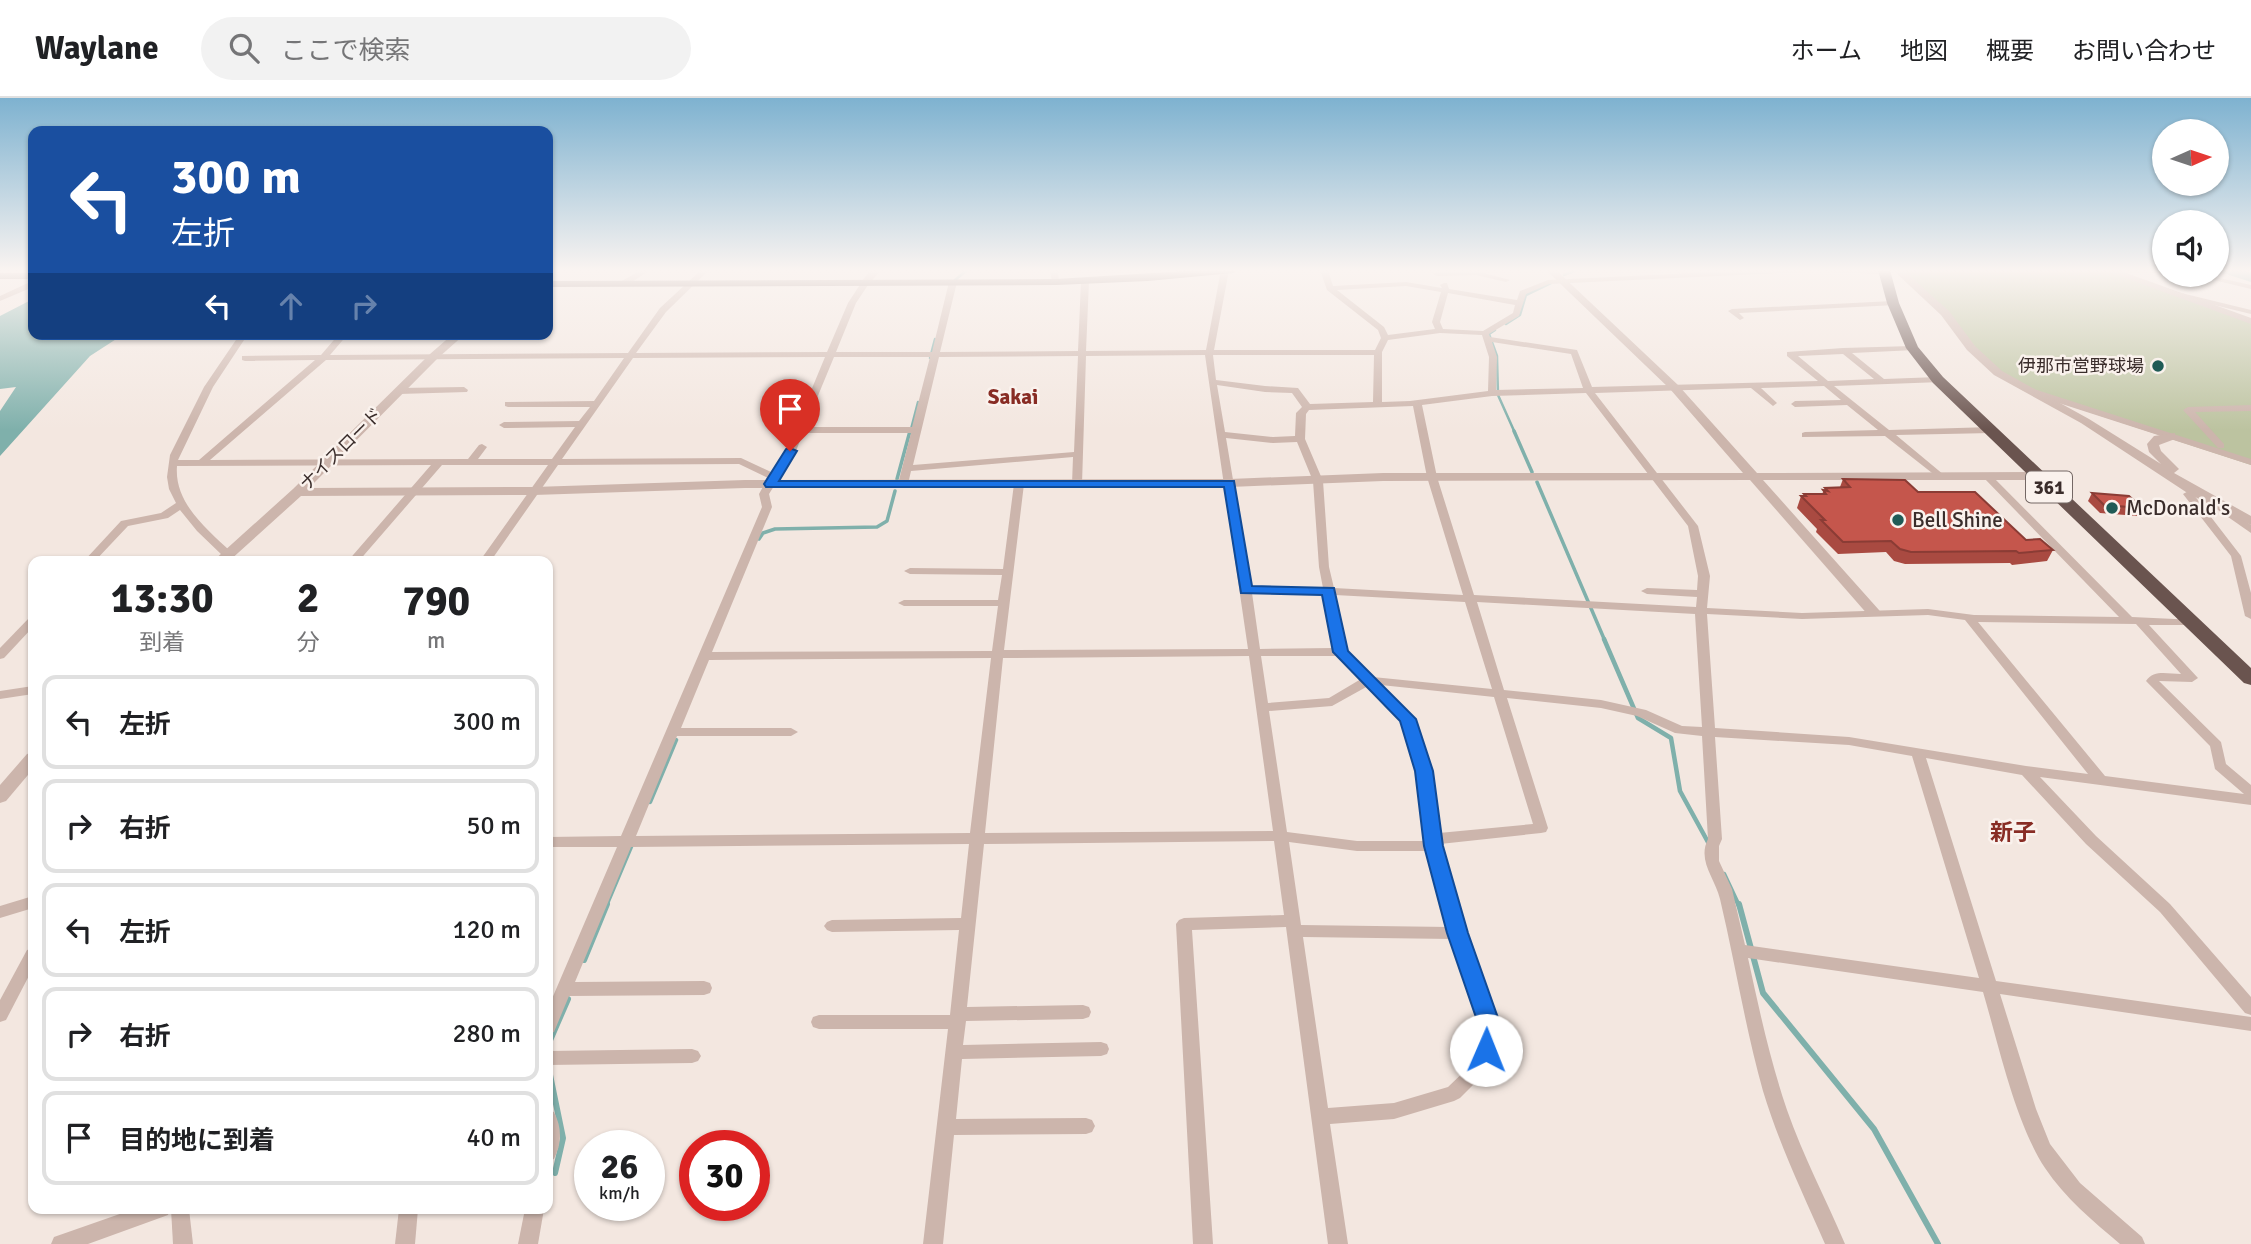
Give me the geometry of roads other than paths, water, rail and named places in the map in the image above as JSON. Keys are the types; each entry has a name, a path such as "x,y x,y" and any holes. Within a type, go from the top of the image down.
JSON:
{"highway":[{"name":"361","path":"1902,323 1912,348 1938,380 2251,679"}],"street":[{"path":"488,556 653,323"},
{"path":"553,1014 632,841 671,732 708,656 767,507 764,494 790,451 843,323"},
{"path":"903,484 913,430 942,323"},
{"path":"1077,484 1084,323"},
{"path":"1216,323 1209,354 1212,383 1246,590 1338,1244"},
{"path":"1375,323 1385,338"},
{"path":"1437,323 1440,331"},
{"path":"1489,338 1505,323"},
{"path":"1607,323 1674,387 1874,613"},
{"path":"1954,323 1984,361 1998,373 2085,421 2194,491 2251,521"},
{"path":"1385,338 1440,331 1574,352 1588,389 1693,526 1704,576 1701,611 1706,733 1715,839 1710,845 1709,856 1727,893 1746,952 1773,1091 1791,1144 1835,1244"},
{"path":"1377,405 1378,352 1385,338"},
{"path":"1489,338 1496,393"},
{"path":"221,556 182,504 172,478 173,463 178,445 205,389 240,340"},
{"path":"201,463 323,358 339,340"},
{"name":"ナイスロード","path":"225,556 298,492 453,340"},
{"path":"774,356 780,345"},
{"path":"1912,348 1790,354 1941,477"},
{"path":"1843,351 1881,381"},
{"path":"245,358 1378,352"},
{"path":"1320,1117 1394,1111 1454,1093 1480,1067 1492,1032 1458,933 1433,842 1424,771 1408,719 1341,652 1324,567 1318,481 1300,439 1301,413 1307,407 1418,403 1496,393 1938,380"},
{"path":"1212,383 1295,390 1307,407"},
{"path":"1753,385 1773,403"},
{"path":"400,391 464,390"},
{"path":"2030,391 2251,462"},
{"path":"1795,404 1849,402"},
{"path":"553,842 1280,836 1357,846 1433,842 1541,828 1432,477 1418,403"},
{"path":"508,404 597,404"},
{"path":"2221,446 2188,410 2251,408"},
{"path":"504,425 582,424"},
{"path":"799,430 913,430"},
{"path":"1805,435 1992,430"},
{"path":"1222,435 1273,440 1300,439"},
{"path":"2171,436 2158,439 2153,444 2155,452 2194,491"},
{"path":"2195,443 2251,453"},
{"path":"471,462 482,447"},
{"path":"907,468 1079,454"},
{"path":"173,463 741,461 772,481"},
{"path":"357,556 439,462"},
{"path":"298,492 534,491 772,481 903,484 1230,484 1432,477 2038,477"},
{"path":"1987,477 2192,678 2155,677 2152,681 2216,745 2220,766 2251,793"},
{"path":"933,1244 1018,484"},
{"path":"2194,491 2188,494 2236,556 2251,617"},
{"path":"2208,498 2251,530"},
{"path":"94,556 125,523 164,516 182,504"},
{"path":"911,571 1008,572"},
{"path":"1246,590 1329,591 1802,616 1928,612 1968,617 2192,622"},
{"path":"1647,591 1702,594"},
{"path":"904,603 1004,603"},
{"path":"1968,617 2101,781"},
{"path":"0,655 28,625"},
{"path":"708,656 1341,652"},
{"path":"1262,708 1332,702 1368,680 1601,704 1637,712 1680,730 1849,741 2026,771 2251,800"},
{"path":"0,695 28,691"},
{"path":"671,732 791,732"},
{"path":"1918,754 2027,1109 2044,1149 2058,1171 2093,1209 2135,1244"},
{"path":"0,797 28,764"},
{"path":"2026,771 2091,840 2165,908 2251,1008"},
{"path":"0,912 28,904"},
{"path":"832,926 969,924"},
{"path":"1203,1244 1184,924 1458,933"},
{"path":"1746,952 2251,1024"},
{"path":"0,1015 28,963"},
{"path":"563,989 704,988"},
{"path":"819,1023 1083,1012"},
{"path":"954,1052 1101,1049"},
{"path":"553,1058 692,1056"},
{"path":"946,1127 1086,1126"},
{"path":"61,1244 147,1214"},
{"path":"180,1214 183,1244"},
{"path":"405,1244 408,1214"},
{"path":"528,1244 535,1214"}],"water":[{"path":"0,323 28,323 28,340 115,340 90,356 0,456 0,411 16,387 0,389"}],"waterway":[{"path":"1495,330 1489,334 1497,356 1498,395 1515,433"},
{"path":"930,358 935,339"},
{"path":"910,433 918,402"},
{"path":"897,479 910,431"},
{"path":"1514,431 1532,472"},
{"path":"1537,482 1605,641"},
{"path":"759,539 763,533 775,529 877,527 887,521 895,491"},
{"path":"1604,639 1638,718 1671,738 1680,791 1709,844"},
{"path":"650,802 676,740"},
{"path":"606,906 633,842"},
{"path":"1724,874 1739,906"},
{"path":"584,960 607,904"},
{"path":"1739,904 1763,993 1874,1129 1938,1244"},
{"path":"553,1034 568,999"},
{"path":"553,1089 563,1138 555,1173"}],"place":[{"name":"伊那市営野球場","path":"2158,366"},
{"name":"McDonald's","path":"2112,508"},
{"name":"Bell Shine","path":"1898,520"}],"district":[{"name":"Sakai","path":"1013,397"},
{"name":"新子","path":"2013,832"}]}
